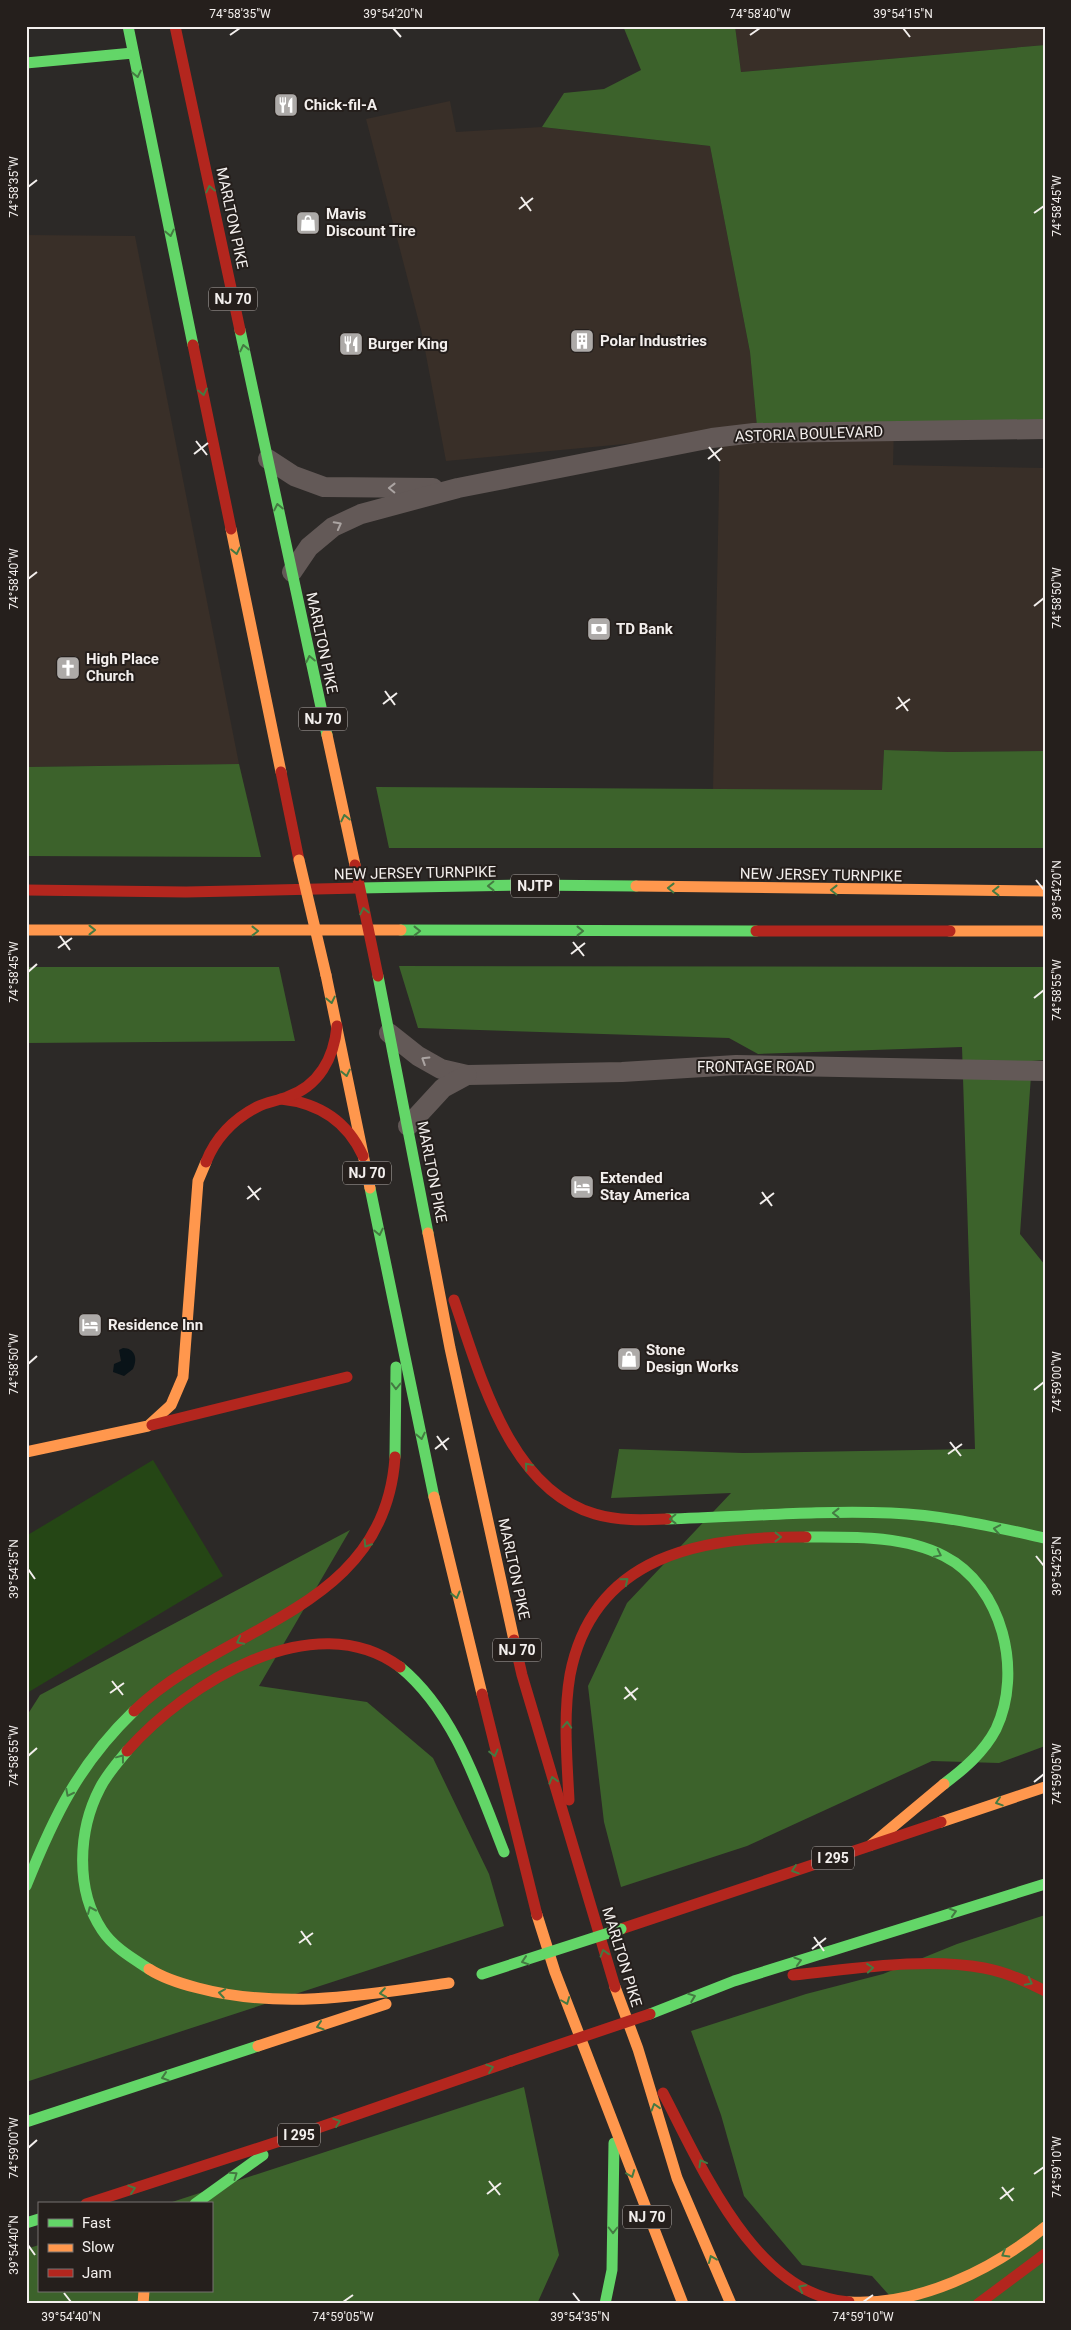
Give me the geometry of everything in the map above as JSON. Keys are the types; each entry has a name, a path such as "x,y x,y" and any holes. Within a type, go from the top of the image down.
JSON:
{"main road":[{"name":"NJ 70","path":"128,26 299,860 326,974 442,1535 534,1906 555,1972 683,2304"},
{"name":"MARLTON PIKE","path":"175,26 355,865 408,1126 450,1348 522,1675 571,1844 622,2010 638,2049 676,2178 731,2304"},
{"path":"26,63 133,53"},
{"name":"NEW JERSEY TURNPIKE","path":"26,890 186,892 526,886 1045,891"},
{"path":"26,930 1045,931"},
{"path":"148,1426 165,1414 174,1403 183,1377 198,1181 207,1154 233,1122 256,1107 304,1089 322,1072 333,1050 337,1026"},
{"path":"281,1099 303,1102 330,1114 352,1135 365,1161"},
{"path":"428,1228 491,1402 510,1441 533,1473 554,1493 574,1505 596,1514 628,1519 805,1513 914,1515 1045,1538"},
{"path":"26,1886 70,1788 114,1730 148,1698 183,1672 306,1604 331,1585 354,1563 370,1540 382,1515 391,1485 394,1459 397,1320"},
{"path":"26,1452 148,1426 347,1377"},
{"path":"571,1844 566,1732 569,1685 574,1659 583,1631 598,1606 640,1568 669,1554 716,1542 756,1538 809,1537 888,1540 924,1547 964,1568 986,1598 1002,1627 1008,1656 1007,1696 998,1722 986,1745 969,1763 871,1844"},
{"path":"26,2122 453,1982 345,1997 252,1998 203,1990 167,1980 136,1964 110,1941 92,1914 82,1888 82,1850 100,1787 124,1754 162,1716 210,1681 261,1656 292,1647 328,1643 366,1651 394,1663 415,1681 442,1715 466,1756 510,1865 534,1906"},
{"name":"I 295","path":"478,1975 1045,1787"},
{"name":"I 295","path":"92,2202 283,2140 650,2014 734,1981 1045,1884"},
{"path":"734,1981 922,1964 966,1964 994,1969 1027,1980 1045,1991"},
{"path":"638,2049 742,2232 780,2274 801,2288 831,2300 870,2302 906,2296 935,2288 974,2272 1013,2249 1045,2226"},
{"path":"605,2304 612,2270 614,2129"},
{"path":"198,2202 283,2140"},
{"path":"26,2223 38,2219"},
{"path":"978,2304 1045,2254"}],"street":[{"name":"ASTORIA BOULEVARD","path":"292,572 309,547 333,527 361,514 458,488 712,438 754,433 1045,429"},
{"name":"ASTORIA BOULEVARD","path":"268,459 294,476 324,487 458,488"},
{"name":"FRONTAGE ROAD","path":"389,1033 418,1056 441,1069 466,1075 622,1072 736,1065 1045,1070"},
{"name":"FRONTAGE ROAD","path":"408,1126 443,1088 466,1075"}],"shaded area":[{"path":"735,26 1045,26 1045,45 741,72"},
{"path":"450,101 456,132 542,127 710,146 750,352 757,427 894,426 893,465 1045,468 1045,751 949,752 884,750 882,790 713,790 720,435 446,461 422,334 366,119"},
{"path":"26,235 135,236 239,764 26,767"},
{"path":"123,1348 133,1352 135,1358 133,1369 124,1376 113,1372 114,1364 121,1361 119,1350"}],"green space":[{"path":"623,26 735,26 741,72 1045,45 1045,421 757,427 750,352 710,146 542,127 564,93 604,89 641,70"},
{"path":"884,750 949,752 1045,751 1045,848 389,848 376,787 882,790"},
{"path":"239,764 261,857 26,856 26,767"},
{"path":"399,966 1045,967 1045,1060 1032,1061 1020,1234 1045,1265 1045,1746 999,1763 932,1761 747,1846 621,1887 604,1822 588,1686 627,1603 731,1493 611,1498 619,1449 743,1453 975,1449 962,1047 758,1054 729,1038 418,1028"},
{"path":"26,967 279,967 295,1041 26,1043"},
{"path":"153,1460 223,1576 27,1693 26,1536"},
{"path":"350,1530 259,1686 367,1702 433,1758 489,1874 504,1926 26,2082 26,1717 40,1695"},
{"path":"1045,1915 1045,2304 897,2304 872,2276 802,2265 744,2196 721,2115 691,2031 806,1994 883,1974 957,1944"},
{"path":"524,2087 559,2255 537,2304 26,2304 26,2249 38,2245 38,2292 212,2292 212,2202 172,2202"}],"traffic: fast":[{"path":"128,26 193,345"},
{"path":"26,63 133,53"},
{"path":"240,330 327,735"},
{"path":"359,888 526,885 636,886"},
{"path":"401,930 756,931"},
{"path":"378,976 428,1233"},
{"path":"370,1188 434,1497"},
{"path":"395,1457 396,1367"},
{"path":"667,1519 807,1513 891,1513 949,1519 1045,1538"},
{"path":"806,1537 877,1539 912,1544 928,1549 944,1556 964,1570 981,1588 994,1609 1002,1632 1007,1657 1008,1682 1004,1706 996,1729 980,1753 944,1784"},
{"path":"400,1667 419,1685 436,1706 450,1729 475,1778 504,1852"},
{"path":"26,1886 47,1837 70,1792 98,1751 134,1711"},
{"path":"127,1751 100,1788 87,1822 84,1841 84,1879 87,1897 93,1914 106,1936 117,1947 149,1969"},
{"path":"650,2014 734,1981 1045,1884"},
{"path":"482,1974 621,1929"},
{"path":"26,2122 258,2046"},
{"path":"605,2304 612,2270 614,2143"},
{"path":"198,2202 263,2155"},
{"path":"26,2223 38,2219"}],"traffic: slow":[{"path":"231,529 281,772"},
{"path":"327,735 355,865"},
{"path":"299,860 326,975"},
{"path":"636,886 1045,891"},
{"path":"26,930 401,930"},
{"path":"950,931 1045,931"},
{"path":"326,975 370,1188"},
{"path":"26,1452 148,1426 171,1405 183,1377 198,1181 206,1162"},
{"path":"428,1233 450,1348 514,1640"},
{"path":"434,1497 482,1694"},
{"path":"871,1845 944,1784"},
{"path":"941,1822 1045,1787"},
{"path":"537,1915 555,1972 683,2304"},
{"path":"149,1969 179,1983 229,1995 261,1998 292,1999 355,1996 449,1983"},
{"path":"615,1987 638,2049 677,2178 731,2304"},
{"path":"258,2046 386,2004"},
{"path":"849,2302 875,2302 902,2298 953,2282 978,2271 1002,2257 1045,2227"},
{"path":"143,2304 144,2292"}],"traffic: jam":[{"path":"175,26 240,330"},
{"path":"193,345 231,529"},
{"path":"281,772 299,860"},
{"path":"355,865 378,976"},
{"path":"26,890 186,892 359,888"},
{"path":"756,931 950,931"},
{"path":"206,1162 220,1137 233,1123 261,1105 298,1092 316,1078 328,1060 337,1026"},
{"path":"281,1099 308,1105 330,1116 349,1133 363,1156"},
{"path":"454,1300 487,1394 519,1455 540,1480 565,1501 595,1514 622,1519 667,1519"},
{"path":"152,1425 347,1377"},
{"path":"134,1711 171,1681 295,1609 332,1582 363,1549 385,1509 395,1457"},
{"path":"569,1800 566,1722 570,1675 582,1635 602,1603 627,1578 658,1561 692,1549 728,1541 806,1537"},
{"path":"514,1640 522,1675 615,1987"},
{"path":"127,1751 152,1726 182,1701 217,1678 253,1660 291,1648 329,1644 366,1649 400,1667"},
{"path":"482,1694 537,1915"},
{"path":"621,1929 941,1822"},
{"path":"793,1975 889,1965 961,1965 1000,1972 1023,1980 1045,1991"},
{"path":"511,2061 650,2014"},
{"path":"92,2202 283,2140 511,2061"},
{"path":"663,2093 714,2189 735,2222 759,2252 786,2277 816,2294 849,2302"},
{"path":"978,2304 1045,2254"}],"place":[{"name":"Chick-fil-A","path":"286,105"},
{"name":"Mavis Discount Tire","path":"308,223"},
{"name":"Polar Industries","path":"582,341"},
{"name":"Burger King","path":"351,344"},
{"name":"TD Bank","path":"599,629"},
{"name":"High Place Church","path":"68,668"},
{"name":"Extended Stay America","path":"582,1187"},
{"name":"Residence Inn","path":"90,1325"},
{"name":"Stone Design Works","path":"629,1359"}]}
